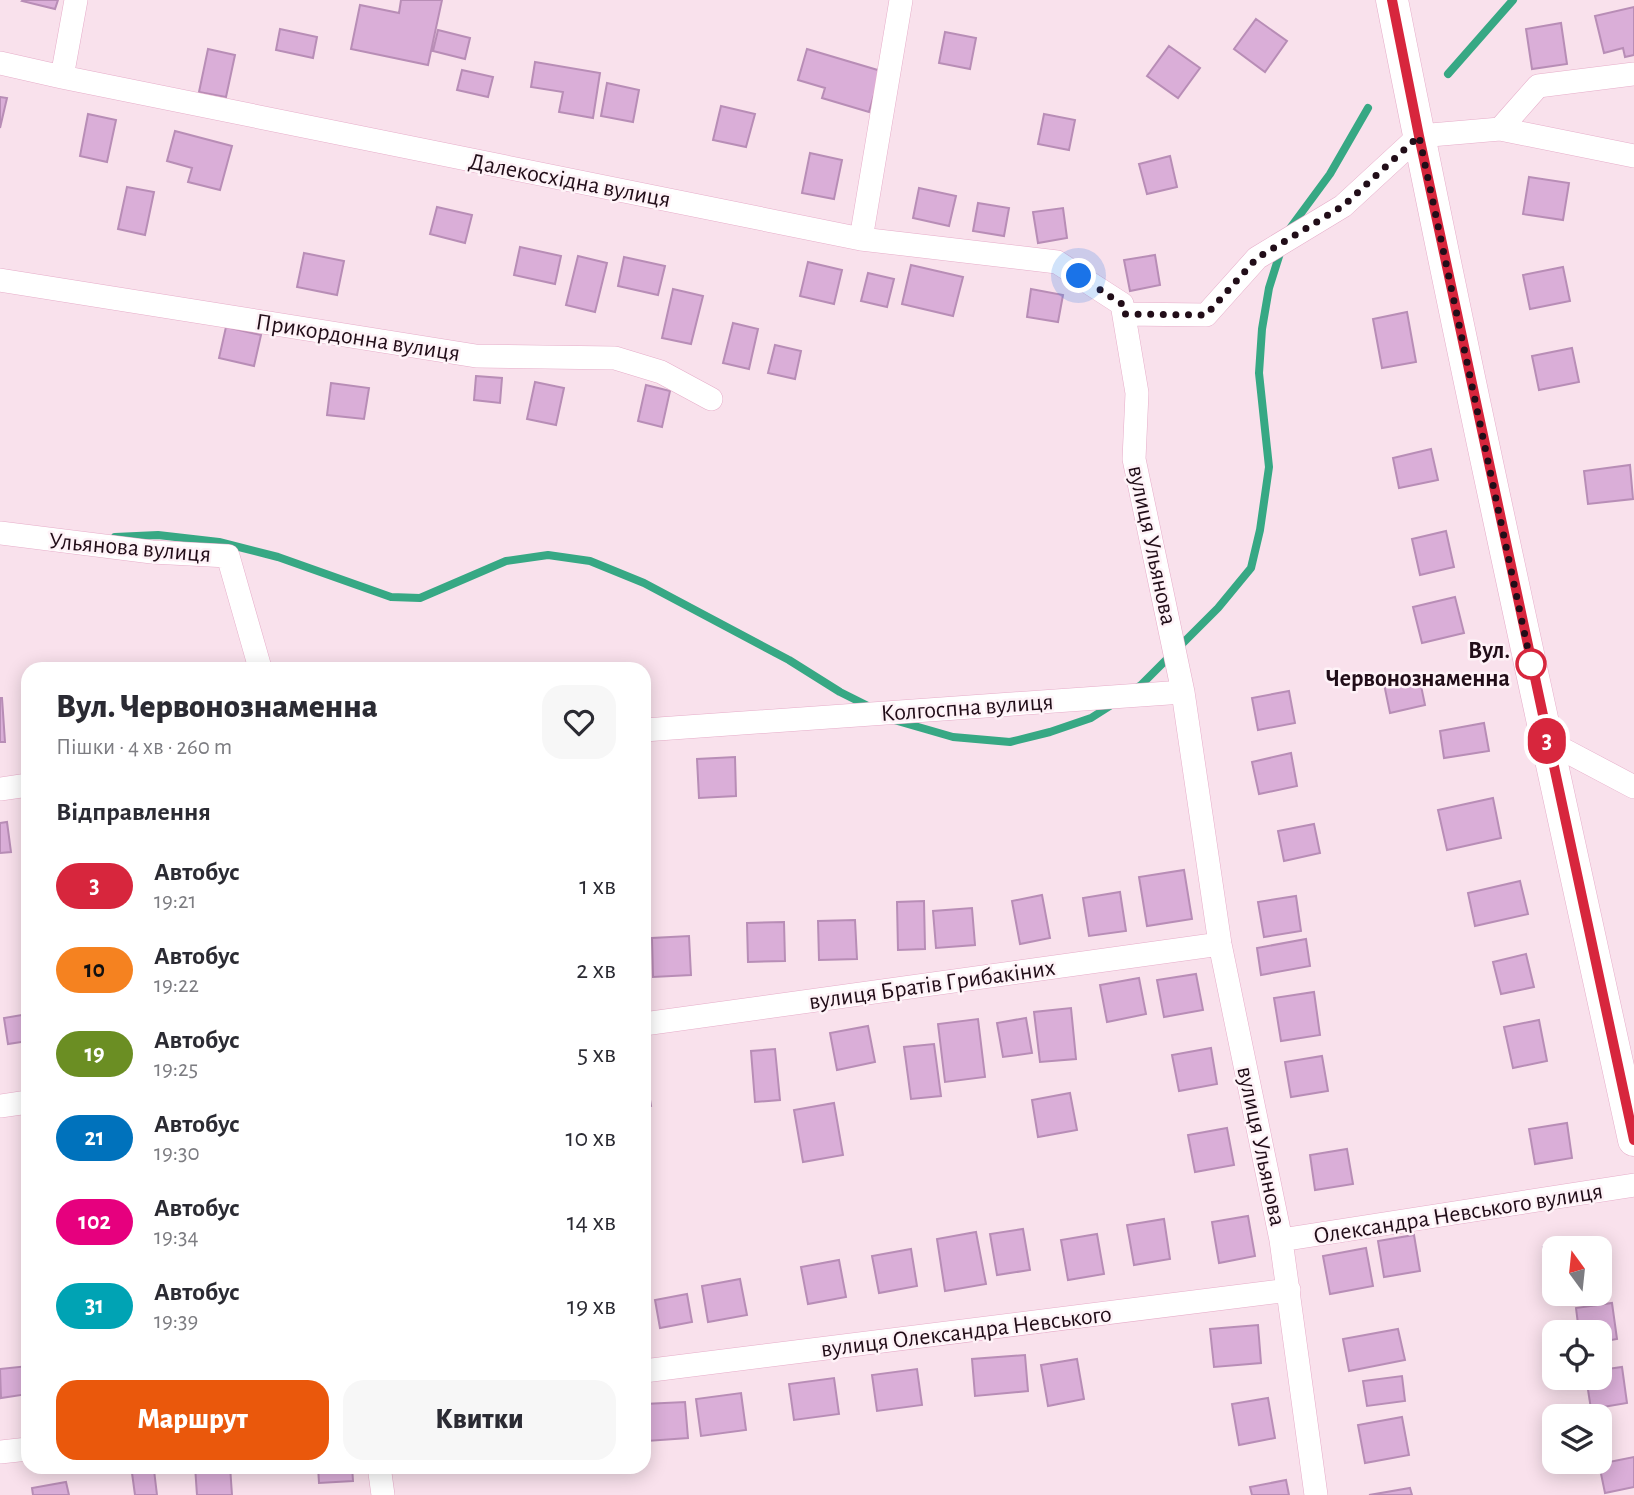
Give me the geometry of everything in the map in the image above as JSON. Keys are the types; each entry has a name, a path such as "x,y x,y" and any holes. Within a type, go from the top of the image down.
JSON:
{"street":[{"path":"62,77 76,0"},
{"path":"861,239 901,0"},
{"path":"1392,0 1547,741 1634,1140"},
{"name":"Далекосхідна вулиця","path":"0,62 62,77 861,239 1057,262 1122,304 1124,314"},
{"path":"1500,129 1538,86 1634,74"},
{"path":"1124,314 1206,315 1257,258 1343,206 1419,136 1500,129 1634,156"},
{"name":"Прикордонна вулиця","path":"0,280 476,356 615,358 661,372 711,399"},
{"name":"вулиця Ульянова","path":"1124,314 1137,393 1134,459 1183,692 1220,944 1281,1240 1316,1495"},
{"name":"Ульянова вулиця","path":"0,533 152,552 228,556 258,662"},
{"name":"Колгоспна вулиця","path":"651,730 1183,692"},
{"path":"1547,741 1634,787"},
{"path":"0,789 21,786"},
{"name":"вулиця Братів Грибакіних","path":"651,1023 1220,944"},
{"path":"0,1105 21,1103"},
{"name":"Олександра Невського вулиця","path":"1281,1240 1634,1185"},
{"name":"вулиця Олександра Невського","path":"651,1370 1289,1290"},
{"path":"0,1452 21,1450"},
{"path":"380,1474 383,1495"}],"building":[{"path":"23,0 58,0 55,9"},
{"path":"401,0 442,0 428,65 351,49 360,5 399,13"},
{"path":"1634,7 1634,55 1625,57 1623,48 1604,53 1595,16"},
{"path":"1256,19 1287,41 1265,72 1234,49"},
{"path":"1561,23 1567,64 1532,69 1526,29"},
{"path":"280,29 317,37 313,58 276,50"},
{"path":"438,30 470,38 465,59 433,51"},
{"path":"945,32 976,38 970,69 939,63"},
{"path":"1169,46 1200,68 1178,98 1147,76"},
{"path":"208,49 235,55 226,97 199,92"},
{"path":"807,49 881,71 869,112 822,98 825,88 798,80"},
{"path":"535,62 600,73 593,118 559,112 563,92 531,87"},
{"path":"462,70 493,77 488,97 457,90"},
{"path":"607,83 639,90 633,122 601,116"},
{"path":"0,97 7,98 0,128"},
{"path":"721,106 755,114 746,147 713,140"},
{"path":"88,114 116,120 107,162 80,156"},
{"path":"1044,114 1075,120 1069,150 1038,144"},
{"path":"175,131 232,146 220,190 188,182 192,168 167,161"},
{"path":"810,153 842,160 834,199 802,193"},
{"path":"1170,156 1177,187 1147,194 1139,164"},
{"path":"1529,177 1569,183 1563,220 1523,214"},
{"path":"127,187 154,192 145,235 118,229"},
{"path":"919,188 956,196 949,226 913,218"},
{"path":"978,203 1009,208 1004,236 973,231"},
{"path":"437,207 472,215 465,243 430,234"},
{"path":"1063,208 1067,238 1038,243 1033,212"},
{"path":"520,247 561,256 555,284 514,275"},
{"path":"304,253 344,261 337,295 297,287"},
{"path":"1155,255 1160,285 1130,291 1124,260"},
{"path":"578,256 607,263 595,312 566,305"},
{"path":"624,257 665,266 658,295 618,286"},
{"path":"808,262 842,270 834,304 800,296"},
{"path":"911,265 963,277 953,316 902,304"},
{"path":"1563,267 1570,301 1530,309 1523,275"},
{"path":"868,273 894,279 887,307 861,301"},
{"path":"673,289 703,296 691,344 662,338"},
{"path":"1031,289 1063,295 1058,322 1027,317"},
{"path":"1407,312 1416,362 1382,368 1373,319"},
{"path":"733,323 758,329 749,369 723,363"},
{"path":"226,327 261,335 254,366 219,358"},
{"path":"775,345 801,351 795,379 768,373"},
{"path":"1572,348 1579,382 1539,390 1532,356"},
{"path":"476,376 502,378 500,403 474,400"},
{"path":"535,382 564,388 556,425 527,419"},
{"path":"331,383 369,388 364,419 327,415"},
{"path":"646,385 670,391 662,427 638,421"},
{"path":"1431,449 1438,480 1399,488 1393,458"},
{"path":"1630,465 1633,499 1588,504 1584,471"},
{"path":"1446,531 1454,567 1420,575 1412,539"},
{"path":"1455,597 1464,633 1422,643 1413,607"},
{"path":"1419,676 1425,705 1390,713 1384,684"},
{"path":"1289,691 1295,723 1258,730 1252,698"},
{"path":"2,698 5,742 0,742"},
{"path":"1484,723 1489,751 1444,758 1440,731"},
{"path":"1291,753 1297,786 1259,794 1252,762"},
{"path":"735,757 736,796 699,798 697,759"},
{"path":"1493,798 1501,838 1447,850 1438,810"},
{"path":"7,822 11,852 0,853 0,823"},
{"path":"1314,824 1320,853 1284,861 1278,831"},
{"path":"1184,870 1192,919 1147,926 1139,877"},
{"path":"1520,881 1528,914 1475,926 1468,893"},
{"path":"1120,892 1126,931 1089,936 1083,898"},
{"path":"1042,895 1050,938 1020,944 1012,901"},
{"path":"1296,896 1301,931 1264,937 1258,902"},
{"path":"924,901 925,949 898,950 897,902"},
{"path":"972,908 975,945 936,948 933,911"},
{"path":"855,920 857,959 819,960 818,921"},
{"path":"784,922 785,961 748,962 747,923"},
{"path":"689,936 691,975 653,977 652,938"},
{"path":"1306,939 1310,966 1261,975 1257,948"},
{"path":"1526,954 1534,987 1501,994 1493,962"},
{"path":"1196,974 1203,1010 1164,1017 1157,980"},
{"path":"1139,978 1146,1014 1107,1022 1100,985"},
{"path":"1314,992 1320,1035 1281,1041 1274,998"},
{"path":"1071,1008 1076,1059 1040,1062 1034,1012"},
{"path":"21,1015 21,1042 8,1044 4,1018"},
{"path":"1026,1018 1032,1053 1003,1057 997,1023"},
{"path":"978,1019 985,1077 945,1082 938,1024"},
{"path":"1539,1020 1547,1061 1513,1068 1504,1027"},
{"path":"868,1026 875,1062 837,1070 830,1033"},
{"path":"934,1044 941,1096 911,1099 904,1047"},
{"path":"1211,1048 1217,1084 1179,1091 1172,1055"},
{"path":"775,1049 780,1100 755,1102 751,1051"},
{"path":"1322,1056 1328,1091 1291,1097 1285,1062"},
{"path":"1070,1093 1077,1130 1038,1137 1032,1100"},
{"path":"834,1103 843,1155 803,1162 794,1110"},
{"path":"1567,1123 1572,1158 1535,1164 1529,1129"},
{"path":"1227,1128 1234,1165 1195,1172 1188,1135"},
{"path":"1347,1149 1353,1184 1315,1190 1310,1155"},
{"path":"1248,1216 1255,1256 1219,1263 1212,1222"},
{"path":"1164,1219 1170,1259 1134,1265 1127,1225"},
{"path":"1023,1229 1030,1270 997,1275 990,1234"},
{"path":"976,1232 986,1284 945,1291 937,1239"},
{"path":"1097,1234 1104,1274 1068,1280 1061,1240"},
{"path":"1414,1235 1420,1271 1384,1277 1378,1241"},
{"path":"1366,1248 1373,1286 1330,1294 1323,1256"},
{"path":"911,1249 917,1286 879,1293 872,1256"},
{"path":"839,1260 846,1297 808,1304 801,1267"},
{"path":"740,1279 747,1315 708,1322 702,1286"},
{"path":"687,1294 692,1322 660,1328 655,1300"},
{"path":"1612,1303 1617,1339 1612,1340 1612,1320 1578,1320 1576,1308 1612,1306"},
{"path":"1258,1325 1261,1363 1214,1367 1210,1329"},
{"path":"1398,1329 1405,1360 1349,1371 1343,1339"},
{"path":"1025,1355 1028,1391 975,1396 972,1359"},
{"path":"1077,1359 1084,1399 1048,1406 1041,1365"},
{"path":"21,1367 21,1395 1,1398 0,1369"},
{"path":"1622,1367 1627,1403 1590,1404 1588,1390 1612,1390 1612,1368"},
{"path":"917,1369 922,1405 877,1411 872,1375"},
{"path":"1402,1376 1405,1401 1367,1406 1363,1381"},
{"path":"834,1378 839,1414 794,1420 789,1384"},
{"path":"741,1393 746,1430 701,1436 696,1399"},
{"path":"1268,1398 1275,1438 1239,1445 1232,1404"},
{"path":"685,1402 688,1438 651,1441 651,1404"},
{"path":"1402,1417 1409,1455 1365,1463 1358,1425"},
{"path":"1634,1457 1634,1487 1605,1493 1601,1474 1612,1474 1612,1461"},
{"path":"132,1474 154,1474 157,1495 135,1495"},
{"path":"196,1474 231,1474 232,1495 197,1495"},
{"path":"318,1474 353,1474 353,1481 319,1483"},
{"path":"1286,1480 1289,1495 1252,1495 1250,1487"},
{"path":"66,1482 69,1495 33,1495 32,1488"},
{"path":"1410,1488 1412,1495 1369,1495"}],"waterway":[{"path":"1448,74 1513,0"},
{"path":"1288,231 1330,174 1368,108"},
{"path":"1135,689 1218,608 1251,568 1260,530 1269,467 1259,373 1262,329 1269,288 1281,250"},
{"path":"115,537 158,535 219,542 278,557 391,597 420,598 506,561 548,555 590,561 644,583 789,660 870,707"},
{"path":"894,720 953,737 1010,742 1091,718 1113,704"}],"bus line":[{"name":"3","path":"1392,0 1547,741 1634,1140"}],"place":[{"name":"Вул. Червонознаменна","path":"1531,664"}],"route":[{"path":"1079,276 1122,304 1124,314 1206,315 1257,258 1343,206 1419,136 1531,664"}]}
